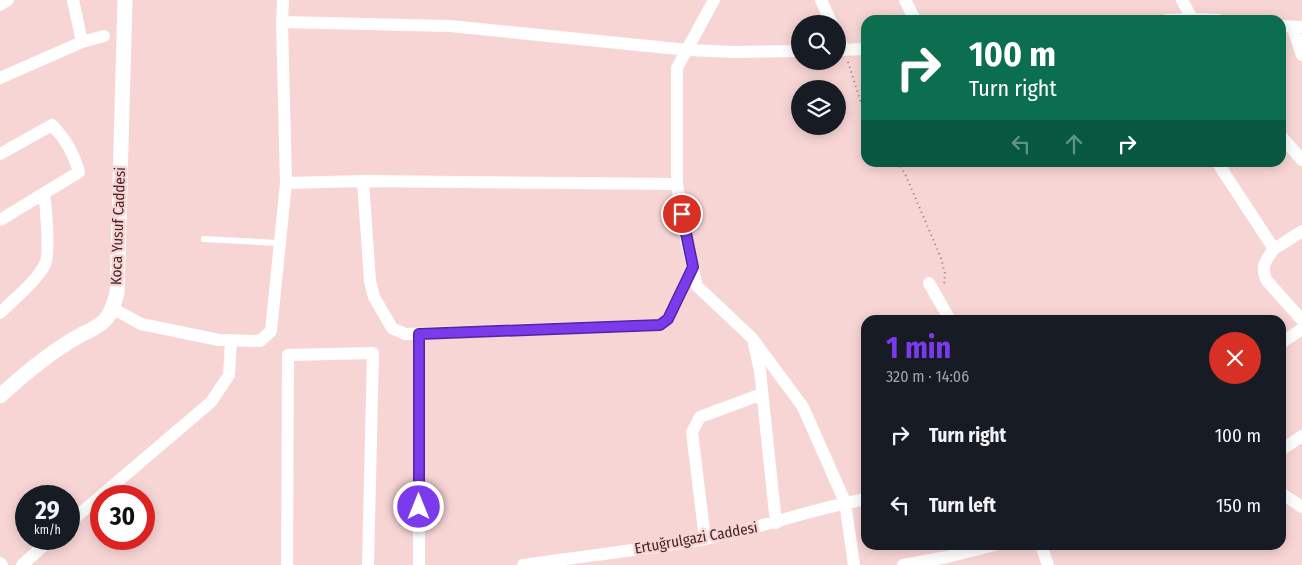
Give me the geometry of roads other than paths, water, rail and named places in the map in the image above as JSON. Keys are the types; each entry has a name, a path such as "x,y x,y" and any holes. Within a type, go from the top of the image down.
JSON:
{"street":[{"path":"0,5 8,0"},
{"path":"73,0 82,42"},
{"name":"Koca Yusuf Caddesi","path":"0,396 37,364 78,336 94,329 106,320 117,293 125,0"},
{"path":"112,308 141,324 219,340 260,341 271,331 286,183 283,0"},
{"path":"714,0 677,68 677,184 687,244 697,286 752,338 803,407 845,502 854,565"},
{"path":"821,0 828,15"},
{"path":"905,0 912,15"},
{"path":"1182,0 1190,15"},
{"path":"282,22 450,26 688,50 791,51"},
{"path":"1292,27 1302,55"},
{"path":"0,78 82,42 104,36"},
{"path":"846,50 861,49"},
{"path":"0,154 52,125 61,133 76,159 79,172 0,220"},
{"path":"1286,142 1302,160"},
{"path":"1220,167 1274,249"},
{"path":"286,183 363,181 677,184"},
{"path":"363,181 370,281 374,297 392,328 404,334 660,325 668,319 693,267"},
{"path":"0,313 36,277 46,263 47,213 44,194"},
{"path":"1302,232 1274,249 1263,265 1264,274 1268,281 1302,320"},
{"path":"930,283 947,315"},
{"path":"1286,340 1302,329"},
{"path":"419,334 419,565"},
{"path":"752,338 760,371 776,522"},
{"path":"80,514 211,402 229,375 231,340"},
{"path":"287,565 288,354 373,352 368,565"},
{"path":"705,539 692,432 700,417 762,394"},
{"path":"1286,447 1302,436"},
{"path":"1286,496 1302,507"},
{"name":"Ertuğrulgazi Caddesi","path":"523,565 705,539 776,522 845,502 861,500"},
{"path":"22,565 38,550"},
{"path":"903,565 973,550"},
{"path":"1043,550 1048,565"}],"lane":[{"path":"204,239 280,243"}]}
